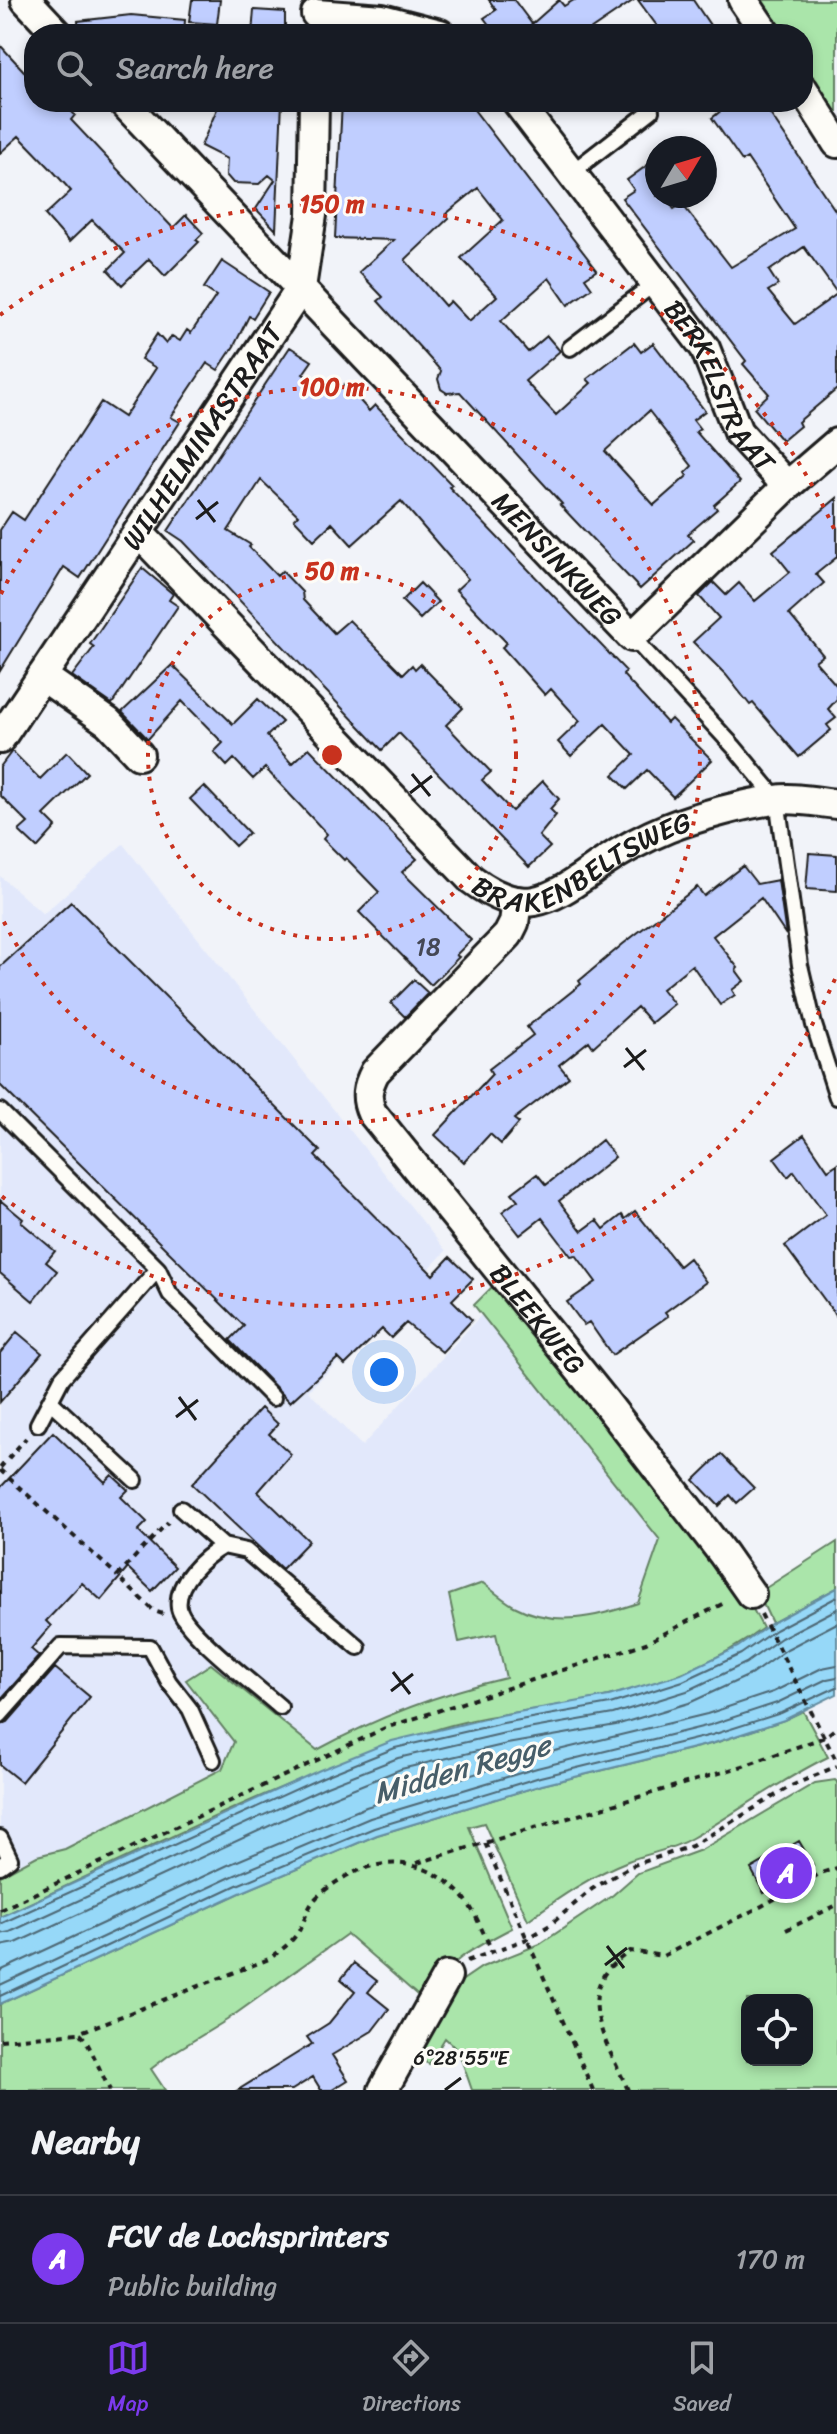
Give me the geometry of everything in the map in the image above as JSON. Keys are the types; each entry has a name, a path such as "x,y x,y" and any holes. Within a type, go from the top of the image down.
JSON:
{"street":[{"path":"26,0 49,24"},
{"path":"743,0 759,24"},
{"path":"316,16 382,19 401,24"},
{"path":"813,105 837,143"},
{"name":"MENSINKWEG","path":"133,112 632,637"},
{"name":"WILHELMINASTRAAT","path":"0,739 301,288 312,215 314,112"},
{"name":"BERKELSTRAAT","path":"525,112 709,353 738,432 787,486"},
{"path":"632,637 787,486 837,443"},
{"name":"BRAKENBELTSWEG","path":"138,532 471,879 493,894 517,901 541,900 567,889 616,855 669,828 777,799 837,804"},
{"path":"42,676 108,722 139,755"},
{"name":"BLEEKWEG","path":"517,901 514,923 508,935 375,1072 367,1092 367,1102 372,1113 603,1399 749,1591"},
{"path":"383,2090 447,1976"}],"lane":[{"path":"571,173 650,112"},
{"name":"BERKELSTRAAT","path":"570,348 655,283"},
{"name":"MENSINKWEG","path":"632,637 734,747 777,799"},
{"path":"777,799 800,965 814,1025 837,1097"},
{"path":"0,1111 158,1269 170,1294 273,1398"},
{"path":"38,1424 62,1378 158,1269"},
{"path":"50,1401 135,1480"},
{"path":"181,1509 223,1546 246,1551 255,1557 358,1647"},
{"path":"223,1546 209,1554 191,1573 181,1594 179,1608 185,1620 207,1643 280,1707"},
{"path":"0,1715 61,1646 150,1647 169,1682 190,1709 213,1760"},
{"path":"0,1838 10,1859 0,1866"}],"path":[{"path":"38,1424 0,1469 154,1611 185,1620"},
{"path":"117,1576 181,1509"},
{"path":"0,1910 385,1728 646,1643 749,1591 837,1764 791,1786 692,1846 631,1866 592,1889 550,1925 527,1939 492,1950 459,1893 435,1874 415,1864 399,1862 369,1868 339,1880 315,1899 300,1929 287,1945 269,1959 78,2033 0,2040"},
{"path":"415,1864 743,1766 824,1735 837,1727"},
{"path":"485,1843 593,2090"},
{"path":"628,2090 601,2028 596,2002 602,1979 610,1967 630,1951 663,1956 821,1873 837,1868"},
{"path":"786,1930 837,1905"},
{"path":"94,2026 88,2041 96,2066 110,2090"},
{"path":"78,2033 88,2041"}],"shaded area":[{"path":"123,844 446,1251 397,1302 383,1329 345,1367 339,1361 308,1391 362,1446 482,1314 710,1603 0,1904 0,876 43,914"}],"green space":[{"path":"760,0 837,0 837,114 813,78 813,24 777,24"},
{"path":"497,1282 747,1598 763,1628 709,1661 649,1685 441,1728 328,1768 218,1815 0,1917 0,1876 37,1856 65,1849 222,1769 234,1742 186,1680 211,1664 317,1750 409,1708 506,1678 496,1634 459,1642 449,1595 483,1583 529,1613 560,1618 592,1616 638,1603 660,1540 474,1305"},
{"path":"837,1542 837,1588 772,1623 758,1593"},
{"path":"803,1711 828,1757 684,1842 628,1861 589,1880 528,1920 484,1823 469,1827 512,1928 473,1949 451,1966 423,2000 347,1934 227,2020 151,2069 165,2090 0,2090 0,2004 240,1893 377,1835 542,1785 715,1743"},
{"path":"837,1782 837,2090 472,2090 458,2050 445,2038 429,2064 413,2056 454,1986 482,1967 540,1944 613,1895 638,1873 701,1850 815,1783"}],"water":[{"name":"Midden Regge","path":"837,1588 837,1694 784,1720 714,1743 542,1785 377,1835 240,1893 0,2004 0,1917 320,1770 392,1741 501,1715 609,1696 681,1674 738,1647 772,1623"}],"building":[{"path":"192,0 220,0 217,24 189,22"},
{"path":"489,0 514,0 532,24 488,24 484,18 496,10"},
{"path":"559,0 564,6 574,0 634,0 599,24 532,24"},
{"path":"638,0 693,0 709,24 656,24"},
{"path":"254,10 285,12 285,24 253,24"},
{"path":"131,15 185,20 185,24 78,24 78,21"},
{"path":"0,45 24,71 24,112 72,112 75,115 71,120 173,228 186,215 203,233 196,240 199,242 165,276 149,259 122,285 108,270 125,253 92,220 69,242 45,215 71,191 53,171 19,136 0,153"},
{"path":"216,112 282,112 276,230 256,209 275,180 269,175 259,184 233,183 226,175 227,159 201,146"},
{"path":"341,112 476,112 597,270 585,278 592,288 568,305 549,278 501,321 528,352 547,336 560,351 525,381 556,415 591,383 587,379 634,343 641,352 653,343 705,411 693,420 700,429 696,432 740,482 714,505 717,509 688,534 694,540 640,589 460,392 447,393 441,389 438,379 441,371 378,301 383,297 359,272 394,240 335,238","holes":["478,188 503,220 461,258 497,296 469,321 450,301 445,306 405,260 449,218 446,214","649,411 692,466 685,473 687,476 654,505 605,451"]},
{"path":"720,112 769,112 837,213 837,293 804,247 769,271 778,285 768,291 795,324 837,294 837,389 798,422 800,426 782,441 754,408 769,394 743,364 746,361 622,198 634,190 627,180 645,167 645,208 685,208 731,267 795,229 747,158 742,161 712,118"},
{"path":"222,261 269,292 253,318 249,316 218,370 207,363 171,417 180,422 80,578 64,567 0,671 0,530 12,512 24,520 101,402 124,417 156,368 141,359 157,334 166,344 172,336 180,341 187,330 191,333 216,296 204,288"},
{"path":"290,347 312,361 303,374 334,394 345,384 369,411 375,405 452,485 449,487 626,671 623,675 667,723 671,719 712,760 673,797 647,770 627,789 613,775 634,755 605,724 571,756 558,742 580,721 551,689 545,695 502,647 507,643 456,590 468,579 401,501 352,545 332,523 314,540 294,519 298,515 261,480 228,531 251,545 249,547 277,576 282,571 302,592 303,600 334,633 349,620 403,674 412,665 415,669 420,664 463,708 446,725 491,772 482,780 512,811 543,781 559,799 550,809 556,815 539,836 550,847 529,867 399,733 382,750 183,541 168,531"},
{"path":"837,498 837,557 816,574 824,583 789,614 823,655 815,661 837,686 837,699 828,709 836,718 827,725 831,730 799,757 753,703 750,705 693,642 719,618 699,596 713,582 726,595 739,583 755,601 790,572 773,551"},
{"path":"142,568 173,594 169,600 178,606 112,704 72,676 94,647 90,644"},
{"path":"420,583 438,602 420,619 402,601"},
{"path":"172,665 233,724 258,699 282,722 267,736 292,764 309,748 417,859 402,872 471,940 431,985 359,912 379,892 323,839 327,834 265,768 253,779 234,759 227,766 214,752 223,743 182,701 148,739 122,712"},
{"path":"12,751 40,779 67,752 87,773 44,815 56,827 37,848 19,831 28,823 0,795 0,767"},
{"path":"204,786 249,833 235,846 190,799"},
{"path":"809,853 837,855 837,891 806,889"},
{"path":"743,866 757,884 778,880 786,935 761,898 713,936 738,968 736,970 744,981 732,990 735,995 720,1005 692,965 662,989 674,1004 651,1023 637,1007 593,1047 589,1041 559,1065 569,1077 514,1119 519,1123 501,1144 490,1134 464,1162 435,1135 492,1074 489,1069 533,1035 527,1027 581,984 579,981 697,887 704,896"},
{"path":"71,902 320,1151 315,1156 433,1275 450,1257 473,1279 452,1300 472,1320 442,1352 406,1323 391,1338 382,1329 345,1365 338,1358 290,1402 230,1340 244,1326 0,1085 0,967"},
{"path":"414,980 428,993 405,1017 391,1003"},
{"path":"804,1135 828,1170 837,1164 837,1317 785,1246 826,1215 794,1171 788,1177 774,1158"},
{"path":"602,1140 615,1157 559,1201 582,1231 597,1220 604,1229 622,1215 625,1219 635,1211 679,1266 689,1258 706,1282 665,1312 668,1316 612,1355 589,1322 584,1325 567,1302 596,1282 576,1255 571,1256 542,1218 520,1235 502,1212 518,1200 512,1193 537,1174 546,1185"},
{"path":"0,1200 55,1251 46,1262 57,1271 33,1301 0,1273"},
{"path":"17,1332 42,1353 0,1402 0,1353"},
{"path":"261,1408 278,1424 269,1434 291,1454 258,1492 309,1541 282,1569 192,1484"},
{"path":"53,1432 105,1482 112,1475 128,1490 121,1497 147,1522 138,1531 175,1567 152,1591 128,1568 101,1600 82,1583 46,1621 51,1626 31,1649 39,1656 0,1700 0,1488"},
{"path":"721,1454 754,1488 737,1503 730,1495 719,1506 694,1480"},
{"path":"55,1668 90,1697 21,1782 0,1765 0,1725 8,1722"},
{"path":"799,1841 813,1865 764,1893 751,1869"},
{"path":"354,1963 377,1981 368,1992 389,2009 372,2031 332,2055 348,2080 332,2090 321,2090 313,2077 292,2090 238,2090 312,2044 307,2037 329,2023 355,1991 341,1979"}],"place":[{"name":"FCV de Lochsprinters","path":"786,1873"}]}
